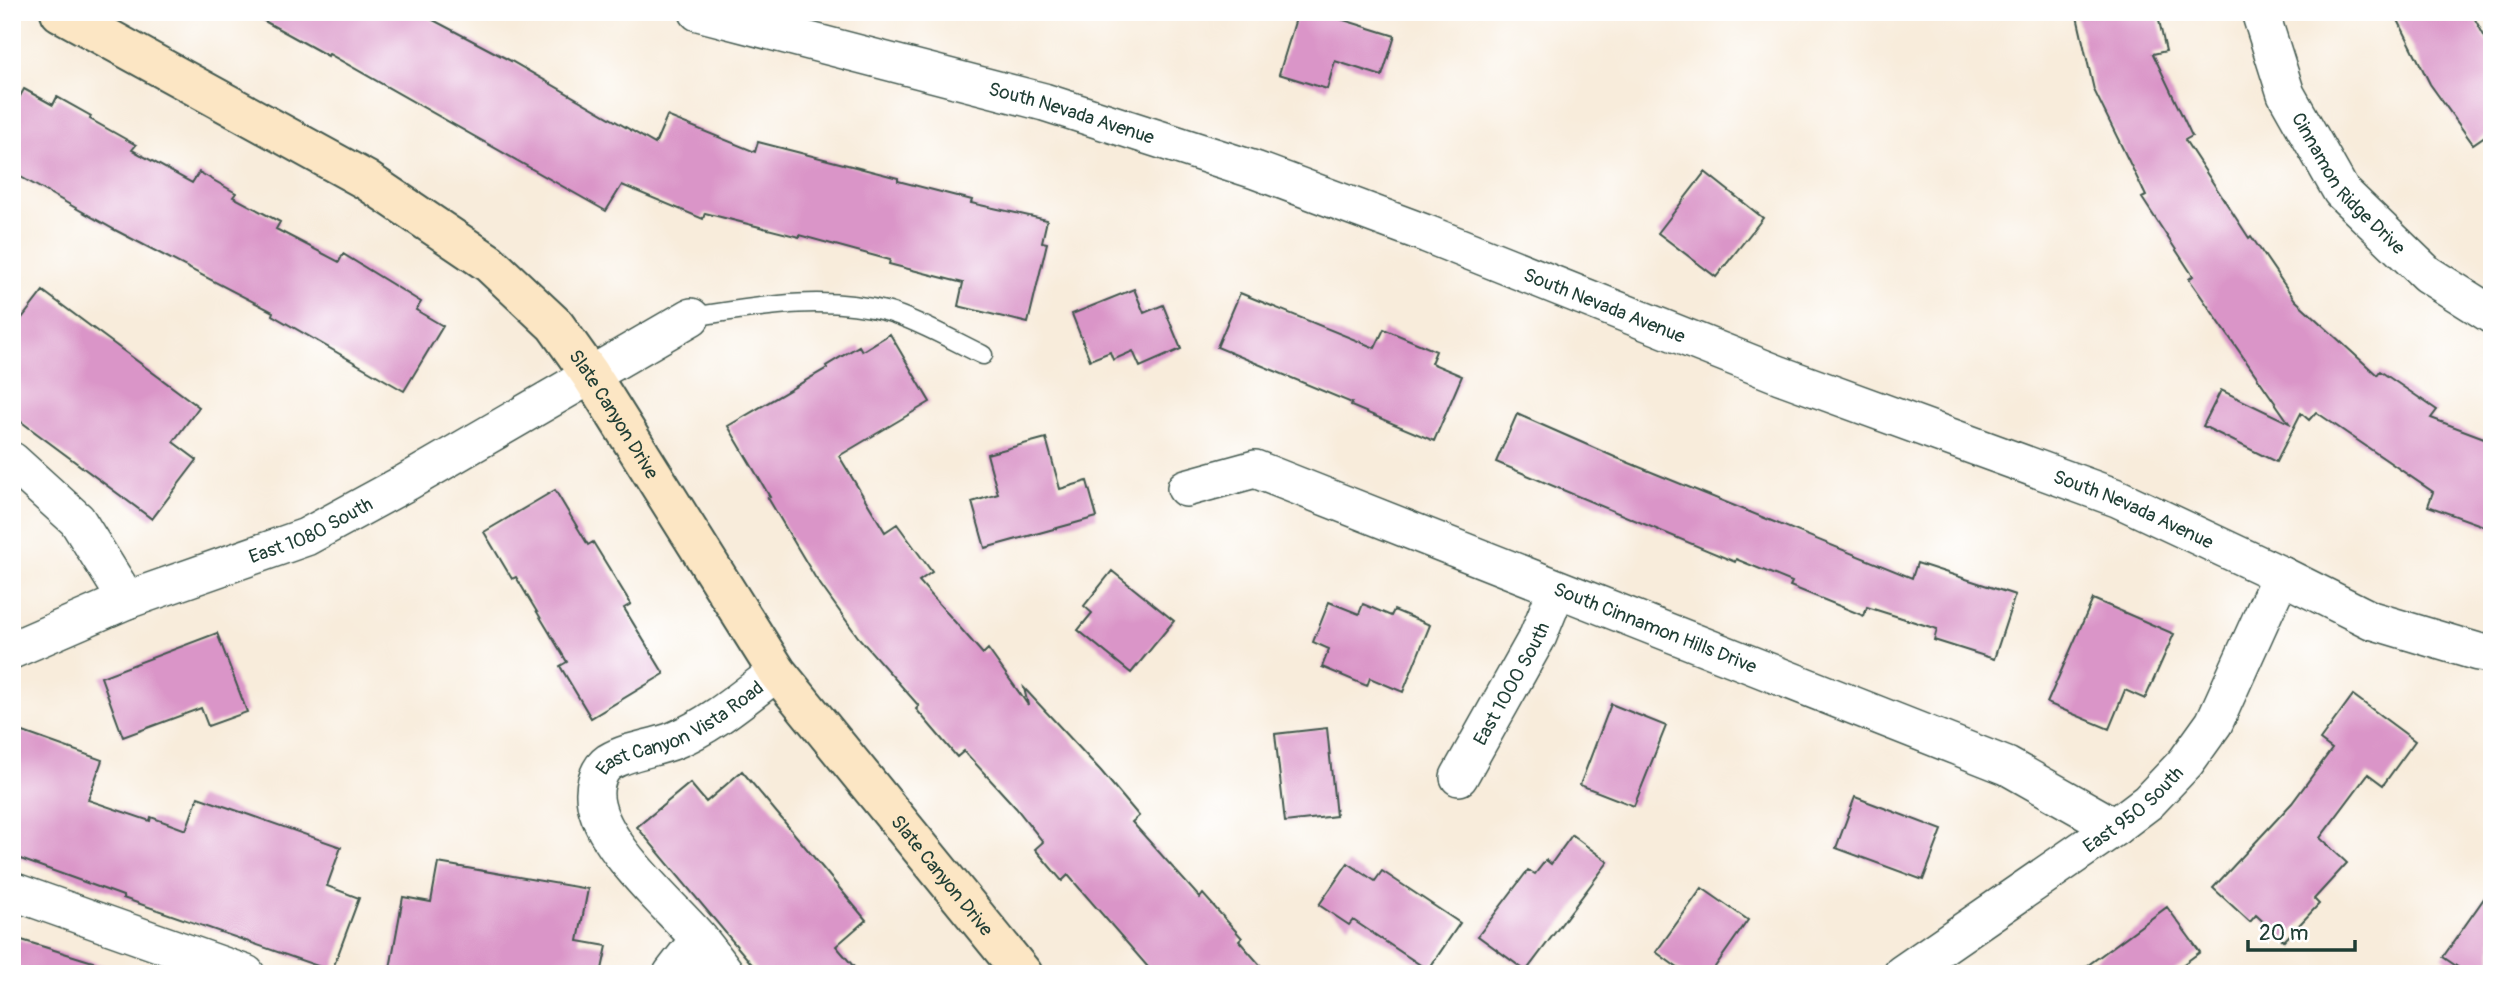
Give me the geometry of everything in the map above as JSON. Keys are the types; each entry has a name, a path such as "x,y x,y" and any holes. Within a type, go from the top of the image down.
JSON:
{"street":[{"name":"Slate Canyon Drive","path":"60,12 366,180 489,263 555,326 590,374 777,672 1023,974"},
{"name":"South Nevada Avenue","path":"698,12 1044,102 1255,170 1427,234 1780,375 2117,498 2371,620 2492,654"},
{"name":"Cinnamon Ridge Drive","path":"2260,12 2286,94 2341,191 2427,274 2492,315"},
{"name":"East 1080 South","path":"12,650 127,600 306,537 407,482 691,317"},
{"path":"12,461 77,520 127,600"},
{"name":"South Cinnamon Hills Drive","path":"1186,488 1255,469 2007,766 2115,827"},
{"name":"East 950 South","path":"1902,974 2115,827 2148,802 2186,762 2214,723 2281,575"},
{"name":"East 1000 South","path":"1459,777 1538,636 1557,589"},
{"name":"East Canyon Vista Road","path":"699,939 646,883 612,840 599,818 593,792 598,776 606,764 622,755 676,740 698,729 777,672"},
{"path":"12,891 246,974"},
{"path":"672,974 699,939 726,974"}],"lane":[{"path":"691,317 778,303 852,304 892,313 983,355"}],"building":[{"path":"248,12 418,12 511,61 655,144 667,116 755,152 758,142 898,178 898,181 972,200 971,203 1047,220 1042,242 1047,243 1028,323 958,306 963,283 889,264 890,260 799,235 705,213 703,219 622,185 606,211 329,54 328,56"},
{"path":"1298,12 1318,12 1395,36 1382,76 1335,61 1327,89 1279,74"},
{"path":"2076,12 2157,12 2166,51 2153,54 2192,136 2185,140 2249,238 2251,236 2295,300 2377,375 2380,371 2437,410 2431,418 2492,441 2492,529 2428,506 2433,492 2316,412 2309,420 2301,413 2276,462 2203,426 2221,390 2289,423 2189,279 2193,276 2142,198 2146,196 2094,90"},
{"path":"2394,12 2471,12 2492,50 2492,131 2473,144 2430,84"},
{"path":"24,89 53,105 57,97 91,116 90,119 136,145 132,150 192,183 199,172 236,193 233,197 280,222 276,229 339,262 343,254 421,302 416,310 443,326 404,391 272,315 273,312 115,230 12,172 12,111"},
{"path":"1705,172 1763,218 1716,277 1658,233"},
{"path":"1134,289 1144,313 1163,305 1181,349 1140,367 1133,351 1113,360 1110,352 1090,360 1072,314"},
{"path":"43,291 199,407 173,442 197,460 152,519 12,415 12,331"},
{"path":"1240,293 1375,348 1384,329 1436,351 1431,363 1462,376 1434,441 1351,406 1352,403 1217,347"},
{"path":"890,334 930,402 839,456 885,532 897,524 932,572 919,581 983,654 988,649 1028,705 1024,688 1101,771 1139,816 1132,822 1200,898 1203,894 1242,938 1239,941 1268,974 1154,974 1068,875 1062,881 1035,849 1043,842 1016,808 964,751 957,757 916,709 919,706 858,637 815,577 768,498 770,497 728,426 859,346 862,351"},
{"path":"1517,414 1617,458 1912,578 1917,563 2015,595 1994,659 1934,640 1937,629 1867,607 1864,616 1790,586 1792,582 1736,559 1735,562 1496,462"},
{"path":"1046,438 1060,489 1087,481 1097,517 985,548 972,502 998,494 987,454"},
{"path":"555,490 588,545 593,542 631,604 624,608 664,674 591,718 560,666 567,662 516,577 512,579 484,532"},
{"path":"1112,571 1174,621 1131,673 1078,630 1092,613 1084,606"},
{"path":"2093,599 2174,634 2145,699 2125,690 2109,729 2047,703"},
{"path":"1329,602 1359,614 1363,604 1391,616 1394,610 1430,625 1403,692 1370,678 1367,686 1322,667 1329,649 1313,642"},
{"path":"217,633 247,712 208,726 201,708 123,737 101,677"},
{"path":"2353,695 2415,741 2383,785 2368,774 2320,838 2347,863 2314,899 2319,904 2284,941 2256,915 2250,922 2213,888 2292,803 2332,749 2320,740"},
{"path":"1611,704 1666,726 1634,806 1580,785"},
{"path":"12,728 102,760 88,800 150,821 151,817 186,830 198,797 341,847 327,886 359,898 332,971 12,856"},
{"path":"1327,728 1336,816 1285,822 1275,734"},
{"path":"742,771 866,920 836,946 860,974 760,974 637,827 690,783 706,802"},
{"path":"1855,797 1942,830 1923,880 1836,848"},
{"path":"1572,835 1608,862 1526,971 1478,936 1528,870 1535,874 1546,860 1551,864"},
{"path":"438,863 588,889 578,941 607,946 601,974 389,974 403,897 431,902"},
{"path":"1348,863 1375,881 1382,871 1460,923 1428,970 1353,920 1349,925 1319,905"},
{"path":"2492,887 2492,974 2468,974 2443,957"},
{"path":"1702,888 1748,920 1710,974 1686,974 1656,952"},
{"path":"2167,907 2200,952 2170,974 2076,974"},
{"path":"12,937 109,967 108,974 12,974"}]}
